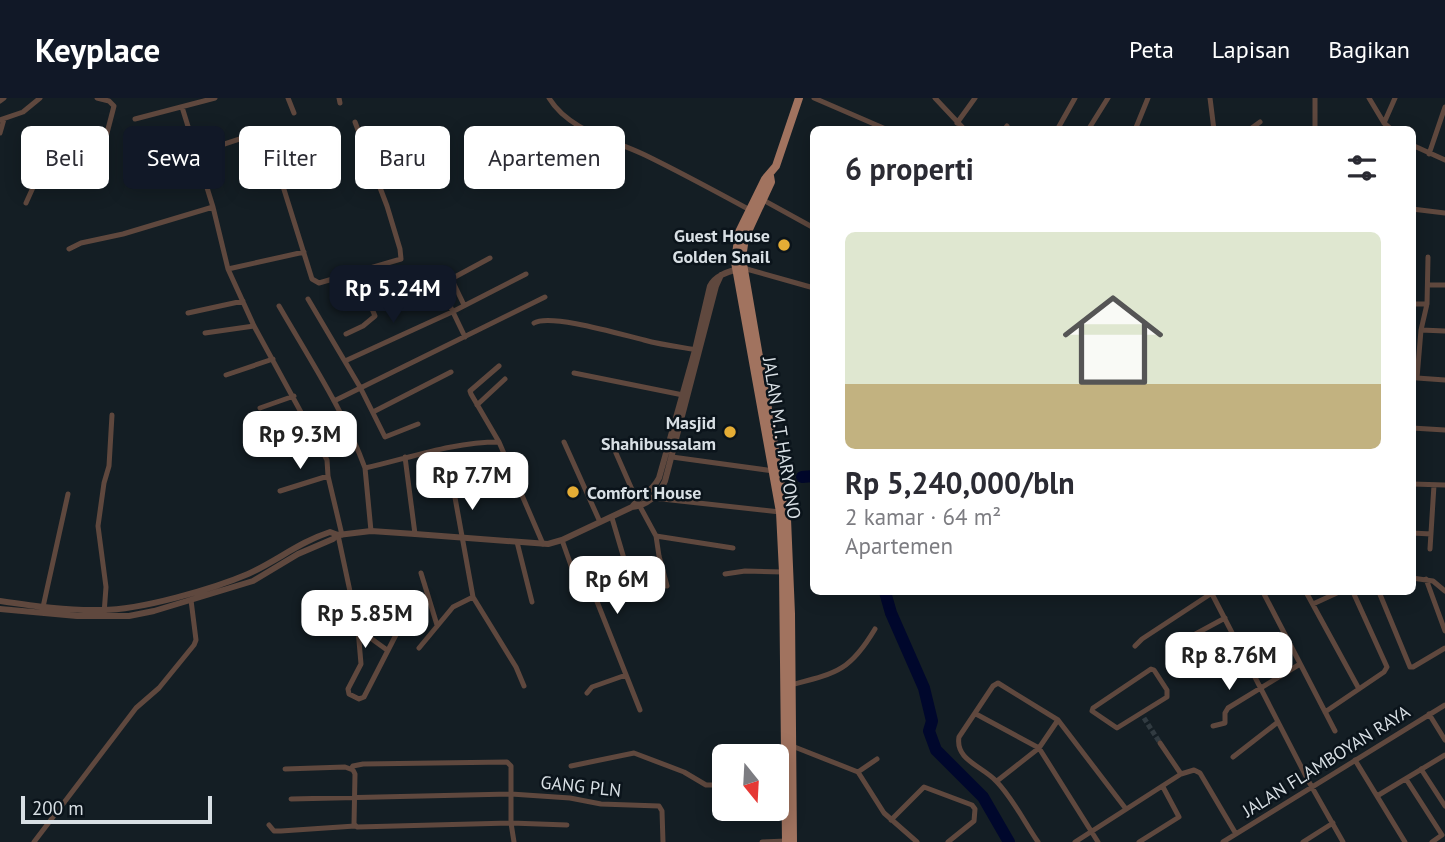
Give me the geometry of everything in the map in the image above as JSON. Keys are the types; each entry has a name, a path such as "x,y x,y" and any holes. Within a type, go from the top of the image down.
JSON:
{"main road":[{"name":"JALAN M.T. HARYONO","path":"788,842 792,685 787,519 739,269 737,239 765,179 770,176 784,148 799,98"},
{"name":"JALAN M.T. HARYONO","path":"739,269 745,238 771,182 770,176"},
{"name":"JALAN M.T. HARYONO","path":"777,475 783,572 781,744"},
{"name":"JALAN M.T. HARYONO","path":"786,821 788,842"}],"street":[{"path":"0,133 2,120 23,112 40,98"},
{"path":"26,203 49,152 56,150 95,158 101,156 114,106 109,101 97,98"},
{"path":"135,119 215,98"},
{"path":"288,98 294,113"},
{"path":"549,98 556,109 580,127 644,154 750,210"},
{"path":"814,98 879,126"},
{"path":"935,98 960,126"},
{"path":"957,123 975,98"},
{"path":"1059,126 1075,98"},
{"path":"1090,126 1108,98"},
{"path":"1137,126 1148,98"},
{"path":"1210,98 1214,126"},
{"path":"1315,98 1315,126"},
{"path":"1369,98 1387,126"},
{"path":"1384,123 1395,98"},
{"path":"183,107 189,126"},
{"path":"1429,154 1445,107"},
{"path":"225,144 258,133 265,135 312,279 316,283 396,262 402,256 387,206 355,122"},
{"path":"1255,126 1260,122"},
{"path":"1416,147 1445,160"},
{"path":"208,189 228,269 254,326 327,460 327,476 358,629 361,664 348,689 349,694 359,699 364,697 400,627"},
{"path":"763,200 810,226"},
{"path":"69,249 80,243 123,234 213,207"},
{"path":"1416,209 1445,213"},
{"path":"228,269 304,252"},
{"path":"1416,370 1427,304 1428,257"},
{"path":"465,337 440,287 451,278 490,258"},
{"path":"639,504 652,491 669,456 721,275 739,269 810,288"},
{"path":"346,334 363,326 375,316 357,273"},
{"path":"345,361 452,312 526,274"},
{"path":"451,278 464,305"},
{"path":"1428,285 1445,285"},
{"path":"334,401 545,297"},
{"path":"308,299 387,437 418,424"},
{"path":"188,313 243,301"},
{"path":"1416,304 1427,304"},
{"path":"279,306 358,448 365,468 371,531"},
{"path":"534,323 544,320 584,326 698,350"},
{"path":"205,333 254,326"},
{"path":"1421,330 1445,331"},
{"path":"0,601 104,614 249,573 295,546 330,532 340,535 371,531 543,544 562,540 653,498 662,490 683,395 698,350"},
{"path":"226,375 273,359"},
{"path":"499,366 470,391 499,442 543,544"},
{"path":"373,412 451,372"},
{"path":"574,373 683,395"},
{"path":"1416,378 1445,380"},
{"path":"477,405 505,379"},
{"path":"260,408 294,396"},
{"path":"104,614 106,587 98,526 109,466 112,415"},
{"path":"1416,428 1445,430"},
{"path":"265,451 314,433"},
{"path":"365,468 473,442 499,442"},
{"path":"564,442 600,522"},
{"path":"612,444 656,534 667,586"},
{"path":"669,456 777,475"},
{"path":"405,457 415,534"},
{"path":"510,470 470,480 458,485 454,490 473,597 516,667 524,686"},
{"path":"280,491 327,476"},
{"path":"1416,484 1445,485"},
{"path":"1430,549 1434,485"},
{"path":"43,607 68,494"},
{"path":"653,498 780,512"},
{"path":"612,518 625,562 642,591"},
{"path":"1416,533 1431,534"},
{"path":"656,534 733,548"},
{"path":"0,609 53,615 142,614 253,580 298,554 340,535"},
{"path":"562,540 579,589 582,593 594,594 640,710"},
{"path":"517,542 532,602"},
{"path":"725,574 744,571 783,572"},
{"path":"421,573 437,625"},
{"path":"1416,578 1426,579 1445,591"},
{"path":"1426,579 1445,631"},
{"path":"1135,646 1207,595"},
{"path":"1212,595 1311,787 1343,842"},
{"path":"1266,595 1335,732"},
{"path":"1308,595 1359,689"},
{"path":"1313,604 1332,595"},
{"path":"1325,712 1384,672 1387,667 1354,595"},
{"path":"1380,595 1410,667 1445,648"},
{"path":"419,648 453,607 473,597"},
{"path":"34,842 136,708 159,688 194,645 196,640 191,600"},
{"path":"1191,637 1224,618"},
{"path":"358,629 387,650"},
{"path":"792,685 841,670 852,662 875,629"},
{"path":"1178,669 1236,639"},
{"path":"361,664 376,672"},
{"path":"1213,726 1223,724 1226,710 1300,664"},
{"path":"1153,669 1167,691 1167,696 1142,716 1114,728 1092,710 1153,669"},
{"path":"587,693 592,687 626,675"},
{"path":"1038,842 997,781 960,754 958,746 959,737 993,686 1000,683 1058,720 1126,809"},
{"name":"JALAN FLAMBOYAN RAYA","path":"1223,842 1445,705"},
{"path":"976,714 1039,748 1098,842"},
{"path":"1429,714 1445,740"},
{"path":"997,781 1039,748 1058,720"},
{"path":"1233,757 1278,722"},
{"path":"1160,743 1181,774"},
{"path":"792,746 858,772 869,792 891,820 917,842"},
{"path":"570,766 634,753 684,772 706,785 712,785"},
{"path":"1377,796 1445,755"},
{"path":"858,772 877,759"},
{"path":"1355,760 1405,842"},
{"path":"285,769 351,769 363,764 503,761 511,766 511,824 514,842"},
{"path":"351,769 355,774 355,825"},
{"path":"1421,769 1445,806"},
{"path":"1075,842 1181,774 1199,771 1236,834"},
{"path":"1406,779 1443,834 1432,842"},
{"path":"891,820 925,787 972,805 974,821 948,842"},
{"path":"1139,842 1179,818 1163,787"},
{"path":"291,799 511,794"},
{"name":"GANG PLN","path":"511,794 570,798 601,804 659,806 662,811 663,842"},
{"path":"1303,842 1333,823"},
{"path":"269,825 274,831 281,831 355,825 568,825"},
{"path":"762,842 788,842"}],"waterway":[{"path":"802,477 810,476"},
{"path":"886,595 924,688 932,721 929,731 936,750 983,797 1009,842"}],"tunnel":[{"path":"1144,718 1160,743"}],"place":[{"name":"Guest House Golden Snail","path":"784,245"},
{"name":"Masjid Shahibussalam","path":"730,432"},
{"name":"Comfort House","path":"573,492"}]}
